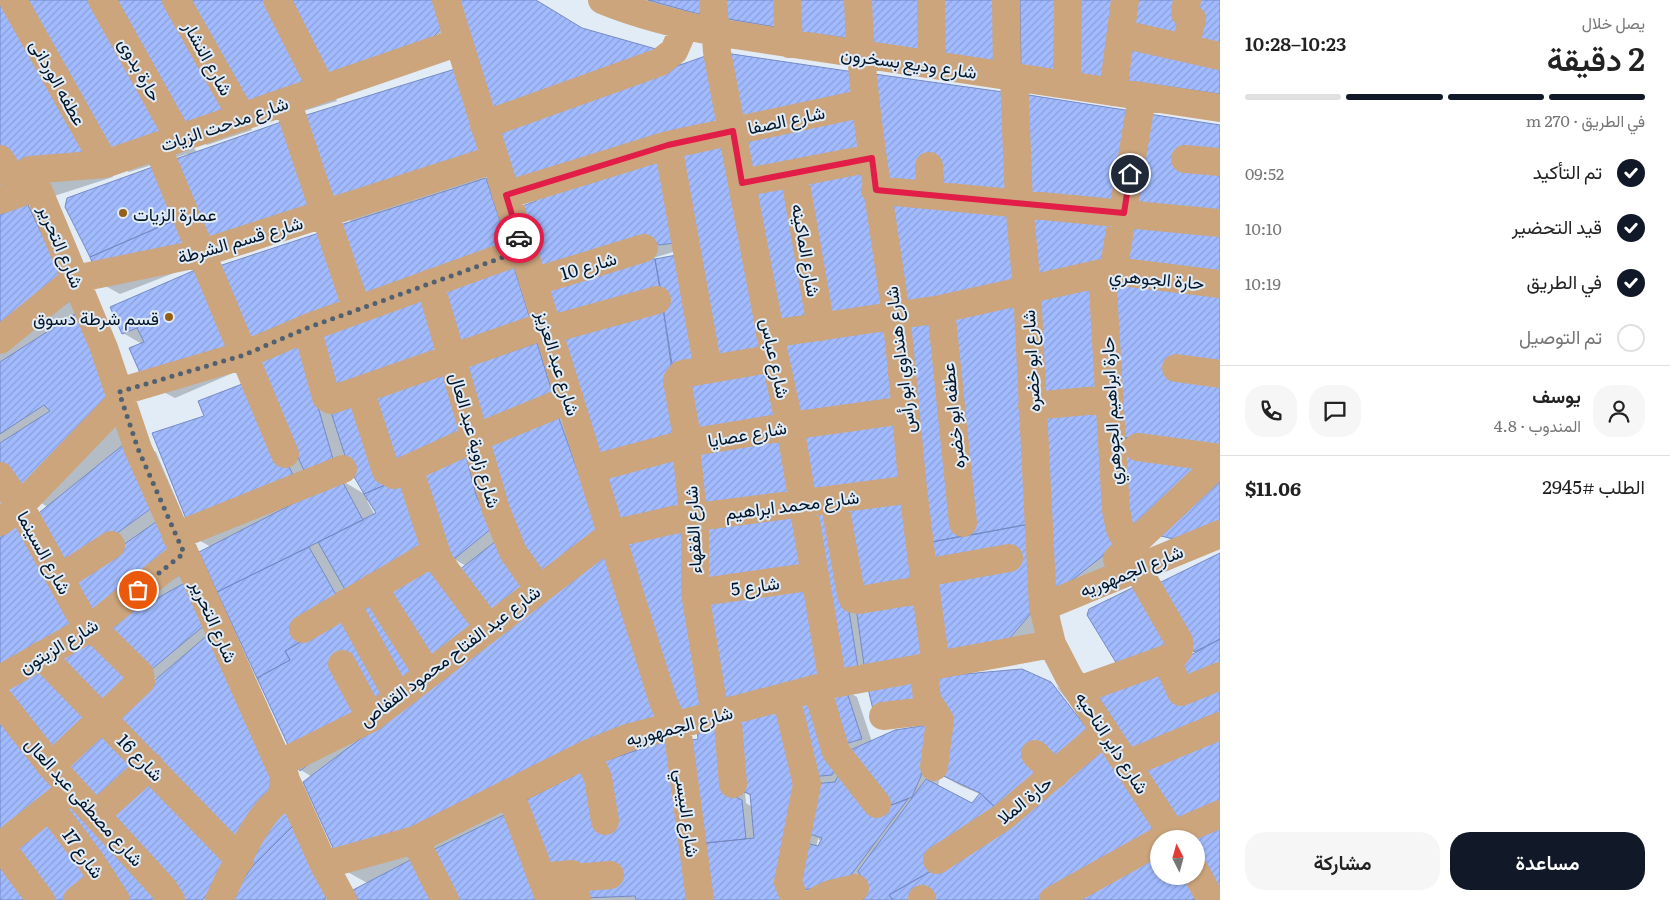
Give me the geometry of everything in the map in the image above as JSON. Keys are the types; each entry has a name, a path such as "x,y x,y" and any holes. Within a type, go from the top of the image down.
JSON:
{"street":[{"name":"عطفه الوردانى","path":"13,0 105,164"},
{"name":"حارة بدوى","path":"102,0 168,142 202,253 285,454"},
{"name":"شارع النشار","path":"176,0 242,117"},
{"path":"277,0 322,89"},
{"name":"شارع عبد العزيز","path":"446,0 665,707 674,726"},
{"name":"شارع عباس","path":"713,0 715,32 773,346 790,426 815,576 825,686 836,752 877,804"},
{"path":"787,0 789,44"},
{"name":"شارع هنداوي ابو رأس","path":"858,0 860,54 865,103 876,190 896,316 913,489 925,581 930,666 927,700 940,720 934,767"},
{"path":"931,0 932,65"},
{"name":"شارع ابو خضره","path":"1006,0 1018,203 1027,289 1043,607 1052,644"},
{"path":"1067,85 1068,0"},
{"path":"1113,92 1125,0"},
{"path":"1185,48 1192,19 1184,13 1187,0"},
{"name":"شارع وديع بسخرون","path":"614,2 685,26 715,32 1220,108"},
{"path":"484,125 660,62 674,51 685,26"},
{"path":"1122,34 1220,56"},
{"name":"شارع مدحت الزيات","path":"18,187 105,164 459,42"},
{"name":"حارة ابراهيم الجوهري","path":"1142,97 1124,213 1107,272 1110,398 1118,520 1133,557 1179,641 1177,654 1166,659"},
{"path":"288,101 357,310"},
{"name":"شارع الصفا","path":"506,195 668,145 865,103"},
{"path":"668,145 708,369"},
{"name":"شارع التحرير","path":"0,158 75,279 104,348 138,449 282,770 330,885"},
{"path":"742,183 872,158"},
{"name":"شارع قسم الشرطة","path":"0,340 75,279 202,253 495,159"},
{"path":"1186,159 1220,162"},
{"path":"929,166 932,195"},
{"name":"شارع الماكينه","path":"794,173 821,327"},
{"path":"876,190 1220,223"},
{"name":"شارع 10","path":"533,282 644,248"},
{"path":"10,514 120,396 244,355 307,328 523,250"},
{"name":"حارة الجوهري","path":"773,346 821,327 941,309 1107,272 1220,284"},
{"name":"شارع زاوية عبد العال","path":"430,283 503,531 513,552 539,589"},
{"path":"307,328 326,397 331,400 452,358 547,328 657,300"},
{"name":"عطفه ابو خضره","path":"941,309 964,523"},
{"name":"شارع الفقهاء","path":"733,784 721,713 695,593 694,517 686,456 688,443 677,380 682,374 708,369 773,346"},
{"path":"1176,368 1220,374"},
{"path":"360,390 386,471 394,476 475,438 570,399"},
{"path":"1032,406 1110,398"},
{"name":"شارع عصايا","path":"591,469 688,443 905,410"},
{"path":"1138,447 1220,458"},
{"path":"1133,557 1220,462"},
{"path":"409,468 426,515 434,552 445,570 489,628"},
{"name":"شارع الزيتون","path":"0,679 90,628 180,544 343,469"},
{"name":"شارع السينما","path":"0,476 10,514 60,578 90,628 141,677 139,683 104,718"},
{"name":"شارع محمد ابراهيم","path":"612,534 694,517 913,489"},
{"path":"834,499 853,599 859,600 1009,558"},
{"name":"شارع عبد الفتاح محمود القفاص","path":"282,770 371,718 612,534"},
{"name":"شارع الجمهوريه","path":"1043,607 1083,590 1133,557 1220,534"},
{"path":"60,578 111,545"},
{"path":"303,629 434,552"},
{"name":"شارع 5","path":"695,593 815,576"},
{"path":"373,587 428,674"},
{"path":"346,603 398,697"},
{"name":"شارع الجمهوريه","path":"330,885 587,754 628,738 825,686 1052,644"},
{"name":"شارع داير الناحيه","path":"1052,644 1078,690 1127,764 1163,830"},
{"name":"شارع 16","path":"42,655 240,860"},
{"path":"1078,690 1166,659 1182,692 1220,676"},
{"path":"342,664 371,718"},
{"path":"786,696 808,784 808,838 788,882 796,900"},
{"name":"شارع مصطفى عبد العال","path":"0,701 52,766 163,888 171,900"},
{"path":"884,716 934,710"},
{"path":"52,766 104,718"},
{"name":"شارع البيسي","path":"674,726 678,740 700,900"},
{"path":"1127,764 1220,726"},
{"name":"حارة الملا","path":"937,860 989,828 1105,731"},
{"path":"587,754 598,778 605,821"},
{"path":"1035,754 1055,774"},
{"path":"96,815 150,766"},
{"path":"219,900 266,810 281,799 282,770"},
{"path":"41,900 0,846 72,789"},
{"path":"510,793 546,889 568,873 572,874 575,889 610,875"},
{"name":"شارع 17","path":"50,807 110,890"},
{"path":"1185,830 1220,814"},
{"path":"415,840 445,900"},
{"path":"1052,900 1150,847"},
{"path":"1202,885 1210,900"},
{"path":"818,900 830,894 855,888"},
{"path":"77,900 110,890"}],"building":[{"path":"0,0 92,165 25,186 0,146"},
{"path":"14,0 99,0 174,138 105,160"},
{"path":"111,0 168,0 230,117 183,132"},
{"path":"186,0 272,0 315,88 240,111"},
{"path":"292,0 433,0 441,28 425,47 327,80"},
{"path":"459,0 536,0 582,28 663,51 492,114"},
{"path":"648,0 707,0 709,17"},
{"path":"721,0 779,0 781,28 723,18"},
{"path":"792,0 852,0 853,39 793,31"},
{"path":"864,0 925,0 926,53 865,43"},
{"path":"939,0 1006,0 1006,64 939,54"},
{"path":"1020,0 1061,0 1058,76 1021,72"},
{"path":"1074,0 1115,0 1109,80 1071,76"},
{"path":"1131,0 1181,0 1182,42 1129,31"},
{"path":"1191,0 1220,0 1220,51 1192,45"},
{"path":"1125,43 1220,64 1220,94 1121,80"},
{"path":"717,52 727,129 517,183 497,129"},
{"path":"725,53 854,72 861,97 739,125"},
{"path":"455,69 484,158 329,209 300,117"},
{"path":"867,73 1010,93 1013,198 879,186"},
{"path":"1022,94 1138,112 1122,210 1026,200"},
{"path":"860,107 864,156 749,179 742,137"},
{"path":"1149,114 1220,125 1220,221 1130,211"},
{"path":"284,121 314,212 208,246 170,161"},
{"path":"731,143 771,355 712,364 677,155"},
{"path":"666,157 680,242 660,245 649,240 538,272 520,207 536,201 538,190"},
{"name":"عمارة الزيات","path":"158,165 180,218 90,257 65,207 67,198"},
{"path":"865,169 885,311 824,322 802,180"},
{"path":"486,178 509,249 358,300 334,227"},
{"path":"794,182 818,323 775,330 751,189"},
{"path":"882,198 1017,211 1024,283 898,311"},
{"path":"27,203 73,299 0,348 0,215"},
{"path":"1027,212 1120,224 1110,267 1033,281"},
{"path":"180,218 194,249 101,285 90,257"},
{"path":"1127,224 1220,233 1220,279 1116,269"},
{"path":"322,232 345,308 249,348 216,267"},
{"path":"682,254 700,364 673,370 655,259"},
{"path":"646,258 655,259 661,292 558,321 546,284"},
{"path":"512,261 533,328 454,355 435,289"},
{"name":"قسم شرطة دسوق","path":"202,267 234,351 145,384 129,348 144,342 137,328 122,334 110,307"},
{"path":"1099,278 1104,392 1038,401 1033,291"},
{"path":"1110,279 1220,290 1220,451 1119,437"},
{"path":"1025,292 1035,523 972,535 947,313"},
{"path":"422,297 443,360 329,398 311,335"},
{"path":"663,307 682,441 598,464 563,338"},
{"path":"939,311 963,536 926,543 899,320"},
{"path":"78,312 119,409 23,493 0,462 0,443 50,411 44,405 0,434 0,362"},
{"path":"887,323 899,405 794,424 778,344"},
{"path":"537,343 554,398 475,431 459,369"},
{"path":"300,344 335,466 308,479 253,360"},
{"path":"772,366 782,425 694,441 685,379"},
{"path":"446,374 463,434 389,463 369,399"},
{"path":"250,381 297,484 194,539 152,433 204,416 198,401"},
{"path":"359,403 387,484 364,494 349,468 331,412"},
{"path":"1106,406 1114,547 1057,592 1047,582 1040,414"},
{"path":"557,413 601,536 543,582 503,527 478,444"},
{"path":"899,413 909,487 806,501 796,432"},
{"path":"786,434 797,501 696,508 692,451"},
{"path":"133,437 160,502 66,570 35,516"},
{"path":"1119,437 1134,439 1208,463 1141,525 1127,529"},
{"path":"465,451 476,495 492,528 453,560 416,472"},
{"path":"684,453 689,511 617,524 604,472"},
{"path":"406,476 430,548 348,595 318,542 376,513 364,494"},
{"path":"341,479 363,520 217,592 199,552"},
{"path":"1220,481 1220,523 1174,539 1161,536"},
{"path":"911,496 922,583 854,595 841,503"},
{"path":"832,504 859,674 839,678 807,508"},
{"path":"799,509 811,569 705,588 699,520"},
{"path":"163,517 183,573 92,624 69,583"},
{"path":"21,521 80,630 0,673 0,538"},
{"path":"689,521 711,709 681,715 624,537"},
{"path":"1035,523 1038,605 1003,646 941,653 926,543"},
{"path":"496,541 527,585 488,617 454,574"},
{"path":"309,547 339,600 304,640 285,651 290,660 257,678 217,592"},
{"path":"1220,553 1220,639 1194,652 1155,585"},
{"path":"605,555 656,717 343,870 303,782"},
{"path":"433,559 480,624 429,665 380,592"},
{"path":"812,579 828,680 720,709 707,596"},
{"path":"190,580 206,624 146,674 102,629"},
{"path":"1138,585 1175,648 1120,669 1087,615 1089,609"},
{"path":"923,595 922,659 865,672 856,607"},
{"path":"374,596 421,671 400,689 354,609"},
{"path":"347,613 392,695 300,771 257,678 290,660 285,651"},
{"path":"210,633 285,793 237,849 112,717"},
{"path":"93,634 138,681 101,712 57,653"},
{"path":"1220,639 1220,674 1183,690 1171,666"},
{"path":"39,665 94,720 53,753 0,688"},
{"path":"1161,668 1220,686 1220,722 1136,756 1096,693"},
{"path":"1022,669 1051,682 1093,736 998,810 980,793 937,773 930,677"},
{"path":"919,674 922,706 874,714 867,684"},
{"path":"846,689 862,739 841,745 824,696"},
{"path":"814,700 839,765 832,775 810,777 792,705"},
{"path":"784,707 803,786 790,900 709,900 706,843 754,838 750,794 736,789 730,721"},
{"path":"0,716 63,784 0,839"},
{"path":"722,723 729,794 742,800 746,839 706,843 684,741 698,739 697,728"},
{"path":"928,725 921,776 912,797 886,807 846,752 895,730"},
{"path":"102,730 136,767 99,802 64,764"},
{"path":"1220,733 1220,805 1178,823 1143,765"},
{"path":"667,740 696,900 636,900 635,896 581,898 547,872 522,802 596,764"},
{"path":"1101,745 1155,828 1040,900 893,900 889,895 938,867"},
{"path":"842,768 886,807 908,799 845,883 797,891 801,842 818,846 822,838 803,832 812,784 835,782"},
{"path":"148,777 234,864 202,900 185,900 108,811"},
{"path":"926,779 972,803 980,793 998,810 938,867 889,895 893,900 830,900 865,885 858,871"},
{"path":"74,792 167,900 125,900 56,809"},
{"path":"289,800 298,821 253,866 246,859"},
{"path":"510,812 541,900 452,900 429,852"},
{"path":"48,815 97,880 70,900 46,900 8,848"},
{"path":"298,821 329,894 324,900 228,900 253,866"},
{"path":"1220,823 1220,900 1218,900 1205,873 1205,833"},
{"path":"1150,854 1150,885 1190,885 1198,898 1192,900 1074,900"},
{"path":"418,856 439,900 358,900 353,890"},
{"path":"0,858 31,900 0,900"}],"way so far":[{"path":"138,590 184,553 131,432 119,392 244,355 307,328 523,250 519,238"}],"place":[{"name":"عمارة الزيات","path":"123,213"},
{"name":"قسم شرطة دسوق","path":"169,317"}],"route":[{"path":"519,238 506,195 668,145 733,131 742,183 872,158 876,190 1124,213 1130,174"}]}
